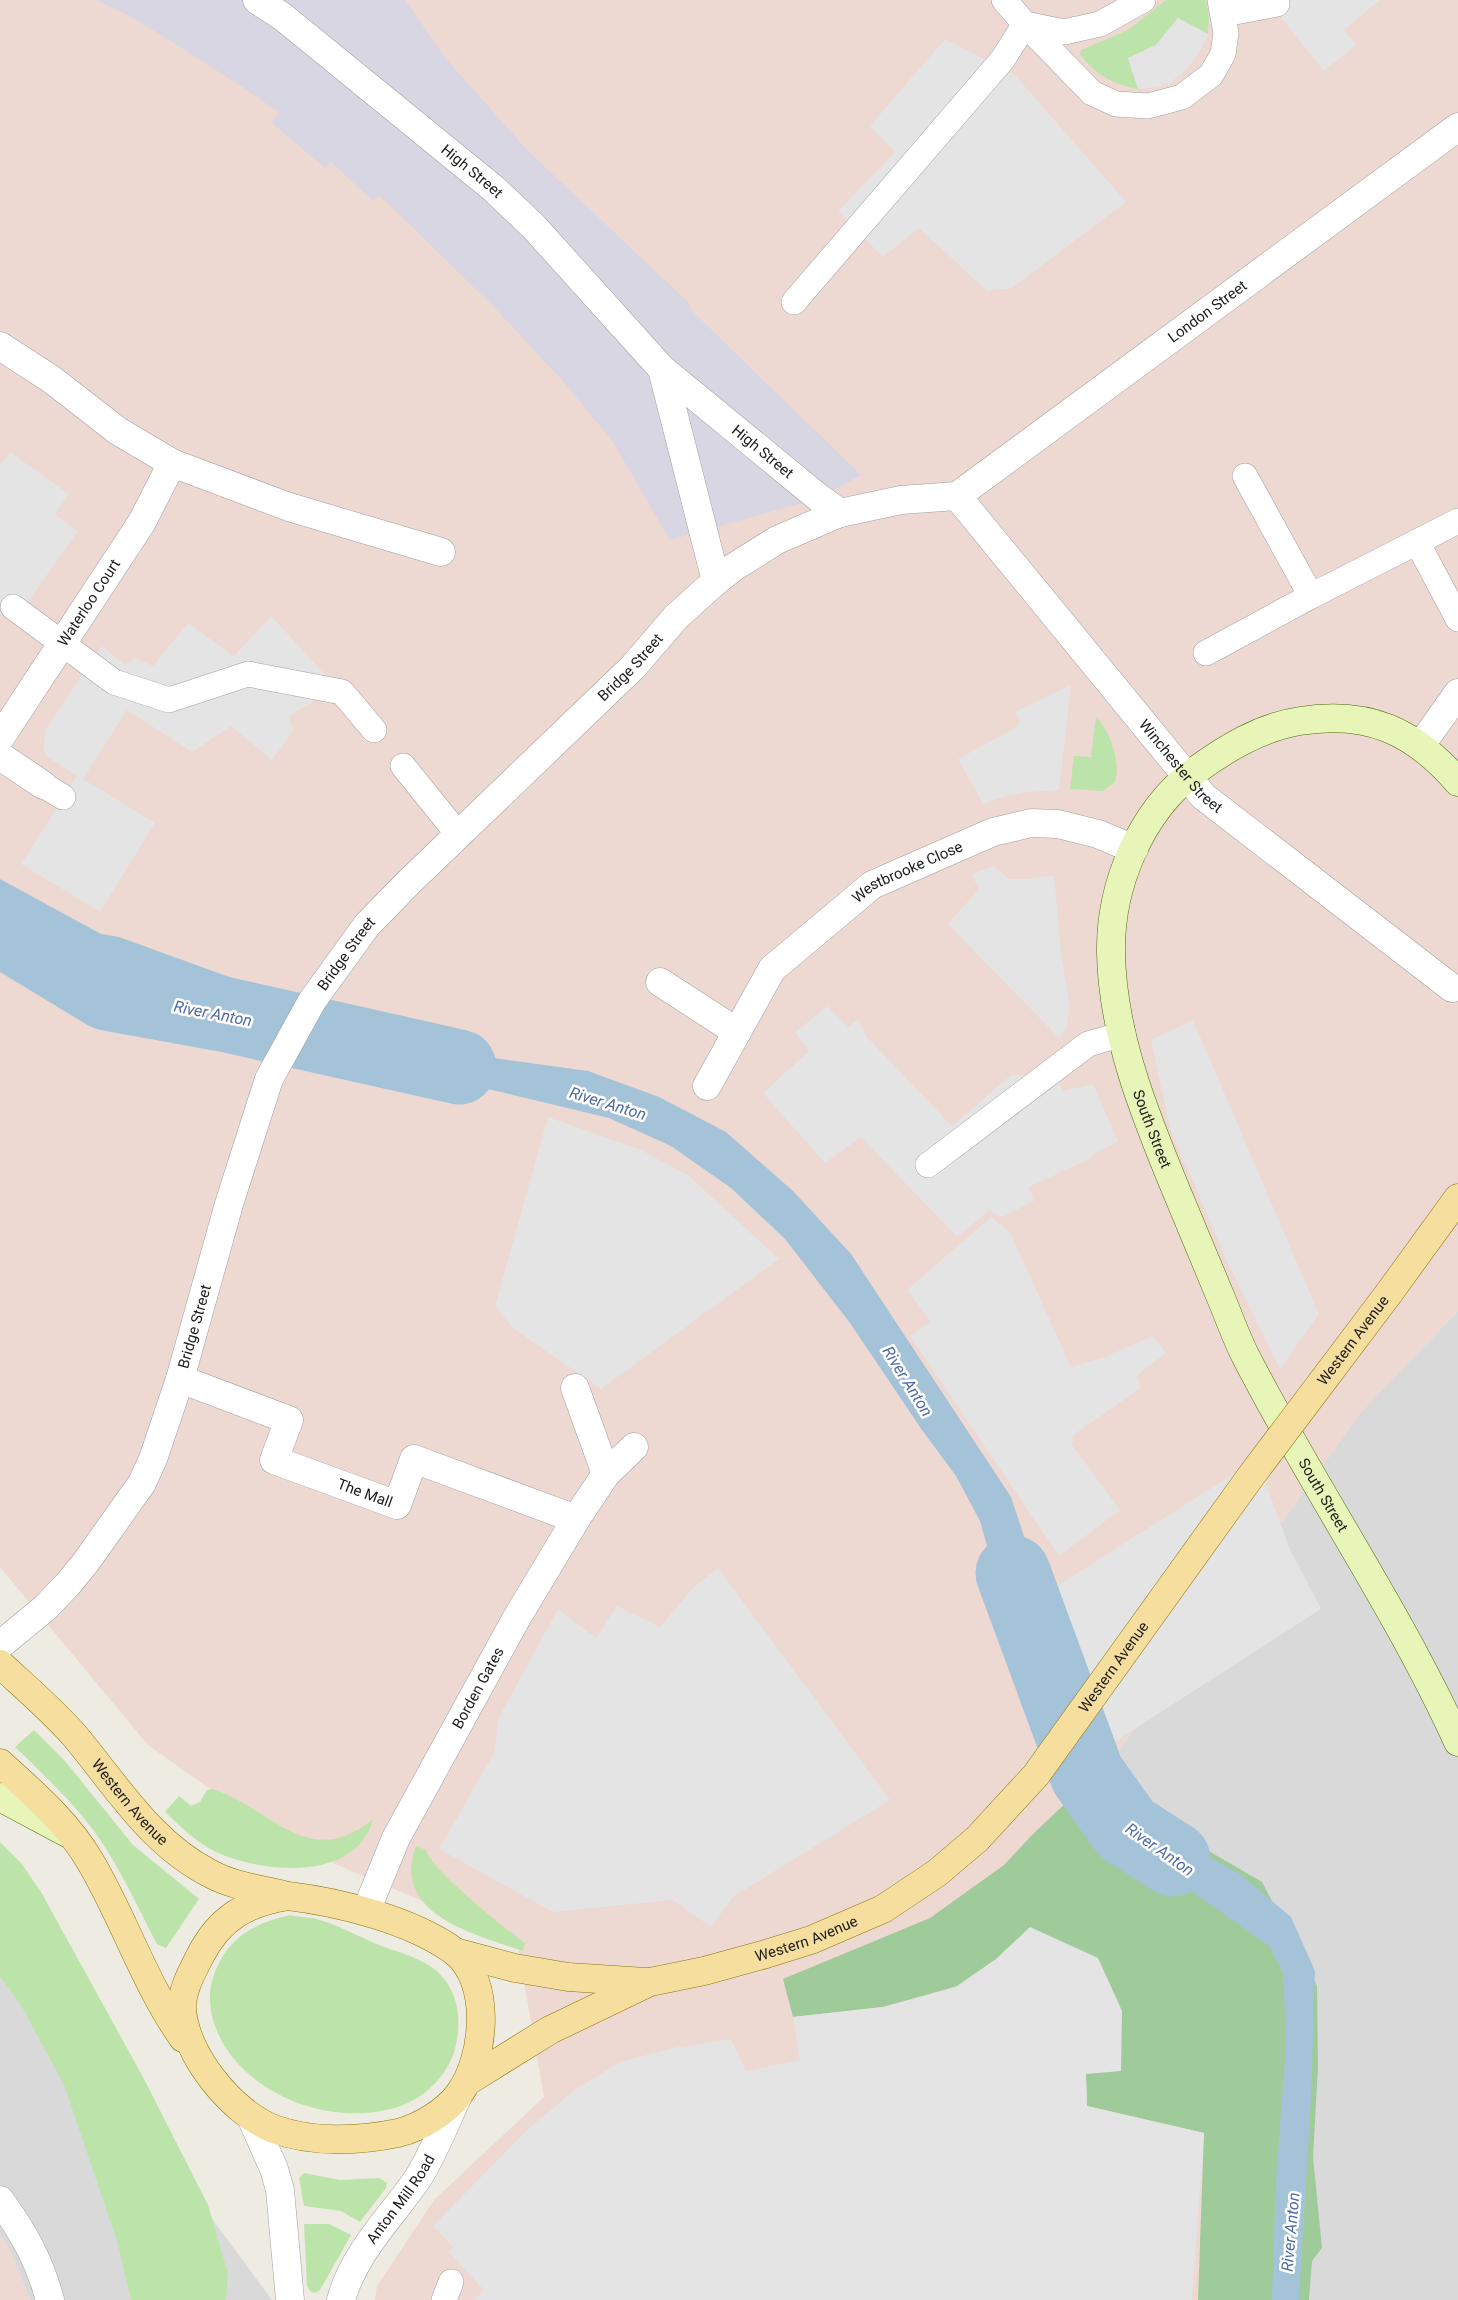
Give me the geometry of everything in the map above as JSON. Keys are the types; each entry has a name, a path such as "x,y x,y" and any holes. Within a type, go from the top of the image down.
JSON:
{"main road":[{"name":"Western Avenue","path":"193,2053 226,2094 251,2118 274,2129 295,2135 346,2139 403,2132 424,2122 463,2088 550,2030 650,1982 704,1971 766,1954 819,1936 883,1909 936,1873 977,1839 1036,1775 1251,1476 1458,1198"},
{"name":"Western Avenue","path":"0,1664 72,1734 133,1810 175,1852 212,1875 231,1882 288,1896"},
{"path":"0,1763 47,1807 72,1836 103,1884 173,2024 193,2053"},
{"path":"193,2053 184,2023 182,2006 185,1988 205,1945 218,1927 245,1907 265,1900 288,1896 322,1900 366,1911 418,1932 455,1952 470,1971 480,2002 481,2020 478,2042 463,2088"},
{"name":"Western Avenue","path":"455,1952 514,1968 568,1977 650,1982"}],"street":[{"name":"High Street","path":"258,0 283,17 494,189 534,227 662,369 811,492 840,513"},
{"name":"London Street","path":"957,496 1458,127"},
{"path":"0,346 51,379 118,431 172,462 288,507 441,552"},
{"name":"High Street","path":"662,369 716,581"},
{"name":"Waterloo Court","path":"0,738 61,642 142,522 172,462"},
{"name":"Bridge Street","path":"0,1645 45,1608 68,1584 86,1562 142,1483 153,1460 180,1379 257,1112 269,1079 312,1001 367,925 458,834 633,667 676,617 716,581 777,540 840,513 901,500 941,495 957,496"},
{"name":"Winchester Street","path":"957,496 1186,778 1203,796 1452,988"},
{"path":"1421,745 1458,693"},
{"name":"South Street","path":"1458,782 1421,745 1401,733 1381,725 1360,720 1316,718 1294,722 1248,738 1206,762 1165,797 1134,849 1119,891 1112,927 1113,976 1123,1034 1132,1070 1160,1150 1244,1354 1409,1644 1458,1742"},
{"path":"0,756 53,791"},
{"name":"Westbrooke Close","path":"707,1086 772,969 872,885 993,832 1031,823 1058,824 1098,834 1134,849"},
{"path":"660,982 737,1032"},
{"name":"The Mall","path":"180,1379 289,1420 274,1460 396,1505 414,1459 576,1519"},
{"path":"575,1388 606,1474"},
{"name":"Borden Gates","path":"366,1911 396,1838 516,1619 576,1519 606,1474 634,1447"},
{"path":"0,1797 72,1836"},
{"name":"Anton Mill Road","path":"341,2300 354,2267 372,2237 418,2178 463,2088"},
{"path":"251,2118 274,2168 280,2190 290,2300"},
{"path":"0,2200 32,2248 42,2269 50,2300"}],"lane":[{"path":"1004,0 1092,93 1116,104 1148,106 1182,97 1211,74 1223,54 1226,33 1222,7 1277,4"},
{"path":"1025,24 1064,32 1100,24 1143,0"},
{"path":"794,302 1003,59 1025,24"},
{"path":"1245,476 1311,596"},
{"path":"1206,653 1311,596 1458,521"},
{"path":"1416,542 1458,619"},
{"path":"13,607 114,682 169,700 248,674 342,692 374,730"},
{"path":"402,766 458,834"},
{"path":"928,1165 1088,1044 1123,1034"}],"shaded area":[{"path":"0,0 1458,0 1458,1311 1361,1412 1109,1764 1243,2198 1230,2300 375,2300 377,2286 434,2200 544,2097 517,1941 288,1844 148,1745 0,1567"},
{"path":"96,0 405,0 447,60 529,152 690,304 690,309 861,475 819,498 670,540 613,442 563,381 492,305 379,195 373,201 331,162 325,168 272,123 278,112 247,90 126,14"},
{"path":"1267,0 1380,0 1344,30 1356,45 1324,71"},
{"path":"1178,18 1208,34 1201,50 1186,70 1170,83 1160,87 1138,89 1128,58 1156,45"},
{"path":"945,39 1014,74 1126,202 1012,288 987,291 919,228 883,257 838,211 895,152 870,126"},
{"path":"10,452 69,494 55,514 78,531 13,623 0,614 0,466"},
{"path":"271,616 330,680 314,701 289,716 293,731 272,760 231,726 192,752 127,710 83,779 155,823 100,912 21,864 77,776 49,758 43,750 46,729 102,646 125,665 135,658 153,666 188,623 234,656"},
{"path":"1071,685 1059,790 1028,792 1003,797 983,804 958,759 1019,726 1019,718 1015,712"},
{"path":"994,866 1009,879 1027,879 1054,875 1061,954 1070,1006 1066,1029 1059,1038 948,924 979,889 971,874"},
{"path":"827,1006 848,1027 858,1019 866,1036 952,1126 1011,1075 1032,1076 1047,1058 1063,1091 1093,1084 1118,1142 1095,1153 1089,1159 1029,1187 1034,1201 1002,1217 989,1211 957,1237 861,1137 825,1163 763,1093 809,1051 795,1033"},
{"path":"1193,1020 1319,1314 1280,1369 1226,1259 1170,1128 1151,1040"},
{"path":"548,1117 641,1150 689,1176 779,1259 601,1389 514,1329 495,1306"},
{"path":"991,1217 1010,1232 1071,1367 1102,1358 1153,1336 1166,1353 1137,1375 1141,1388 1073,1435 1072,1445 1120,1510 1059,1556 910,1336 931,1322 907,1290"},
{"path":"1458,1311 1458,2300 1230,2300 1109,1764 1361,1412"},
{"path":"1257,1459 1289,1547 1321,1609 1113,1743 1049,1591"},
{"path":"718,1568 890,1800 733,1897 711,1927 673,1900 553,1912 439,1849 495,1751 498,1719 558,1609 596,1638 617,1606 660,1627 694,1587"},
{"path":"0,1912 145,2128 272,2300 30,2300 8,2246 0,2235"},
{"path":"1030,1927 1098,1958 1122,2011 1121,2071 1086,2074 1087,2106 1204,2133 1192,2300 474,2300 484,2290 449,2252 453,2247 433,2226 529,2128 575,2090 620,2062 673,2048 731,2039 746,2071 800,2060 793,2017 883,2007 954,1988 996,1959"},
{"path":"0,2235 8,2246 30,2300 0,2300"}],"green space":[{"path":"1166,0 1206,0 1209,17 1208,34 1178,18 1156,45 1128,58 1138,89 1105,78 1092,68 1080,54 1081,50 1128,30"},
{"path":"1096,716 1106,730 1113,747 1117,765 1115,782 1103,791 1070,789 1074,756 1091,757"},
{"path":"34,1730 65,1761 133,1845 199,1899 166,1948 157,1944 120,1872 94,1831 66,1798 15,1747"},
{"path":"1111,1760 1183,1836 1262,1882 1317,1986 1318,2067 1313,2157 1322,2248 1312,2261 1309,2300 1198,2300 1204,2133 1087,2106 1082,1964 954,1987 883,2007 793,2017 783,1979 930,1918 1004,1865 1033,1834"},
{"path":"212,1789 233,1798 290,1831 309,1838 329,1840 350,1834 373,1819 363,1840 348,1854 328,1863 305,1867 281,1868 258,1865 216,1852 189,1834 165,1812 179,1796 191,1806 200,1802 207,1790"},
{"path":"0,1842 21,1863 41,1892 144,2079 208,2205 228,2274 226,2300 131,2300 117,2241 64,2085 23,2009 0,1976"},
{"path":"416,1846 426,1850 430,1859 454,1884 525,1943 523,1951 461,1928 442,1918 426,1905 415,1889 411,1870"},
{"path":"290,1915 327,1922 379,1945 411,1956 433,1968 445,1980 454,1996 458,2013 458,2031 452,2058 442,2075 428,2090 403,2105 376,2112 348,2113 319,2109 292,2100 266,2087 244,2069 226,2048 214,2023 210,2007 211,1984 220,1961 233,1943 249,1930 269,1921"},
{"path":"304,2173 340,2180 379,2178 387,2183 386,2188 360,2222 341,2211 304,2206 299,2178"},
{"path":"304,2224 329,2224 351,2235 320,2290 315,2293 311,2292 307,2286"}],"water":[{"path":"0,879 101,934 119,937 257,987 233,1024 140,1036 84,1009 0,953"},
{"path":"370,1018 486,1057 588,1071 659,1097 726,1132 793,1191 851,1254 1011,1497 1063,1654 1037,1686 990,1556 980,1521 956,1476 922,1430 850,1323 785,1239 731,1188 671,1146 609,1118 351,1056"},
{"path":"1122,1762 1159,1819 1196,1850 1240,1874 1291,1917 1315,1971 1311,2098 1299,2300 1272,2300 1276,2178 1286,2044 1283,1973 1269,1946 1164,1872 1119,1847 1079,1811"}],"waterway":[{"name":"River Anton","path":"0,928 107,993 223,1014 459,1067"},
{"name":"River Anton","path":"1013,1573 1087,1774 1126,1829 1173,1859"}]}
